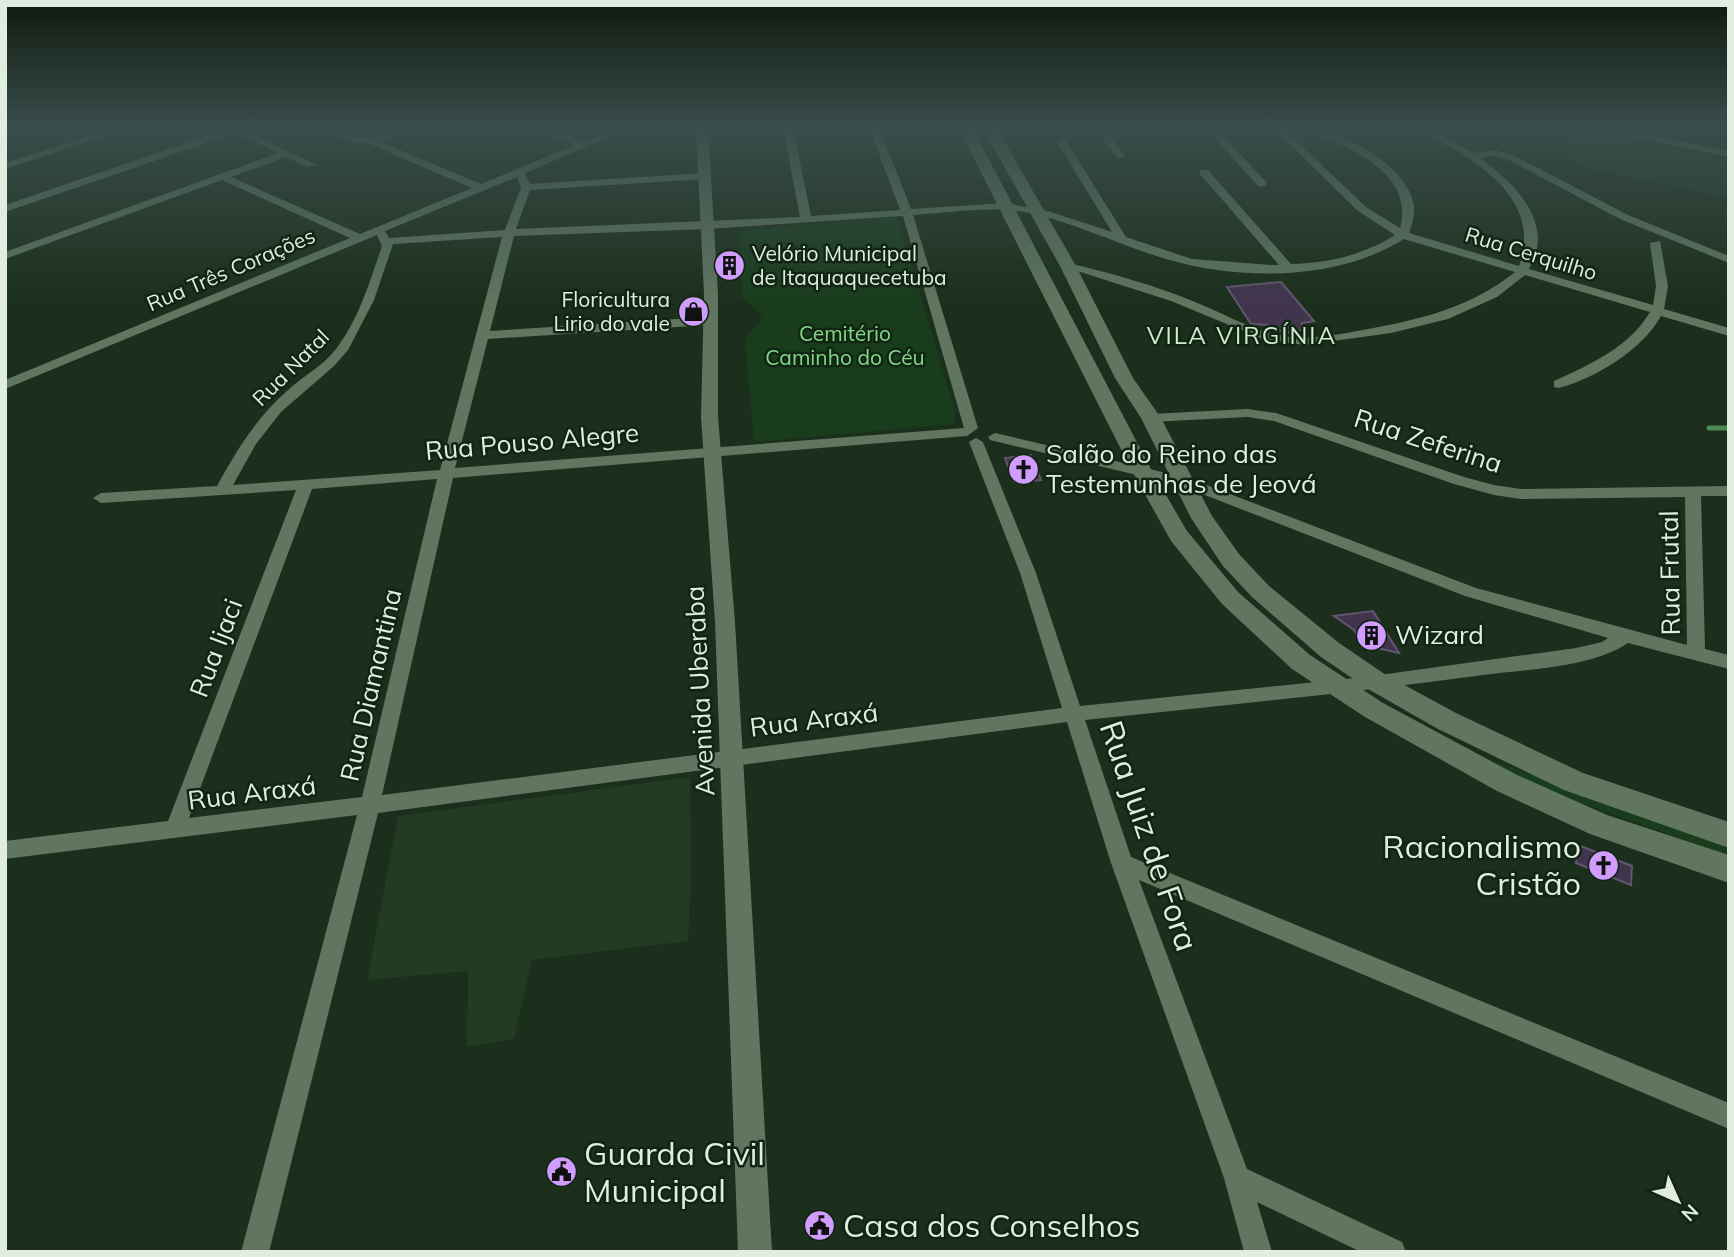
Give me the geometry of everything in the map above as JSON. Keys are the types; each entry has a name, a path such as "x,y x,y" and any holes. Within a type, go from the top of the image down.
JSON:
{"main road":[{"path":"995,186 1142,471 1179,536 1230,598 1301,662 1429,742 1507,783 1600,825 1729,869"},
{"path":"1022,186 1068,266 1124,378 1151,418 1216,540 1260,591 1330,650 1377,682 1447,721 1541,768 1729,835"}],"street":[{"path":"5,209 73,186"},
{"path":"5,256 199,186"},
{"path":"242,186 359,238"},
{"path":"476,186 481,188"},
{"name":"Rua Três Corações","path":"5,385 359,238 383,236 481,188 492,186"},
{"name":"Rua Diamantina","path":"255,1252 370,806 446,474 521,186"},
{"name":"Avenida Uberaba","path":"705,186 711,294 708,321 712,451 732,757 755,1252"},
{"path":"799,186 806,219"},
{"name":"Rua Juiz de Fora","path":"897,186 907,213 971,434 1028,573 1122,863 1237,1178 1258,1252"},
{"path":"1089,186 1123,240"},
{"path":"1216,186 1287,267"},
{"name":"Rua Cerquilho","path":"1338,186 1362,209 1403,234 1729,332"},
{"path":"383,236 706,226 1006,206 1035,209 1198,264 1245,269 1287,267 1355,257 1375,251 1403,234 1409,206 1401,186"},
{"path":"1068,266 1149,289 1271,337 1315,341 1387,329 1466,309 1491,296 1522,271 1531,234 1523,206 1508,186"},
{"path":"1565,186 1624,217 1729,260"},
{"name":"Rua Natal","path":"221,492 242,453 272,414 286,398 333,361 347,343 384,257 383,236"},
{"path":"1559,384 1596,368 1622,349 1638,337 1657,311 1662,293 1656,243"},
{"path":"484,334 708,321"},
{"name":"Rua Zeferina","path":"1151,418 1247,413 1276,417 1459,481 1521,494 1729,491"},
{"path":"971,434 988,427 995,431 995,437 1183,481 1471,592 1729,662"},
{"name":"Rua Pouso Alegre","path":"101,498 305,486 712,451 971,434"},
{"name":"Rua Ijaci","path":"175,829 305,486"},
{"name":"Rua Frutal","path":"1693,493 1696,653"},
{"name":"Rua Araxá","path":"5,850 370,806 1072,714 1377,682 1576,655 1607,648 1626,635"},
{"path":"1122,863 1729,1116"},
{"path":"1237,1178 1392,1252"}],"shaded area":[{"path":"1671,186 1728,186 1725,197"},
{"path":"690,777 691,882 688,941 532,960 514,1039 467,1047 468,971 367,980 398,816"}],"green space":[{"name":"Cemitério Caminho do Céu","path":"897,217 955,411 955,424 754,442 745,340 762,318 755,308 742,298 740,231"},
{"path":"1500,763 1729,846 1729,856 1504,775"}],"building":[{"path":"1281,282 1314,321 1302,323 1302,329 1295,333 1283,332 1268,325 1251,324 1227,287"},
{"name":"Salão do Reino das Testemunhas de Jeová","path":"1031,455 1041,480 1014,482 1005,458"},
{"name":"Wizard","path":"1373,611 1399,653 1364,645 1354,630 1334,616"},
{"name":"Racionalismo Cristão","path":"1578,845 1632,866 1631,885 1576,863"}],"waterway":[{"path":"1709,428 1729,428"}],"place":[{"name":"Velório Municipal de Itaquaquecetuba","path":"729,266"},
{"name":"Floricultura Lirio do vale","path":"693,312"},
{"name":"Salão do Reino das Testemunhas de Jeová","path":"1023,469"},
{"name":"Wizard","path":"1372,635"},
{"name":"Racionalismo Cristão","path":"1604,865"},
{"name":"Guarda Civil Municipal","path":"561,1172"},
{"name":"Casa dos Conselhos","path":"820,1226"}],"district":[{"name":"VILA VIRGÍNIA","path":"1242,336"}]}
